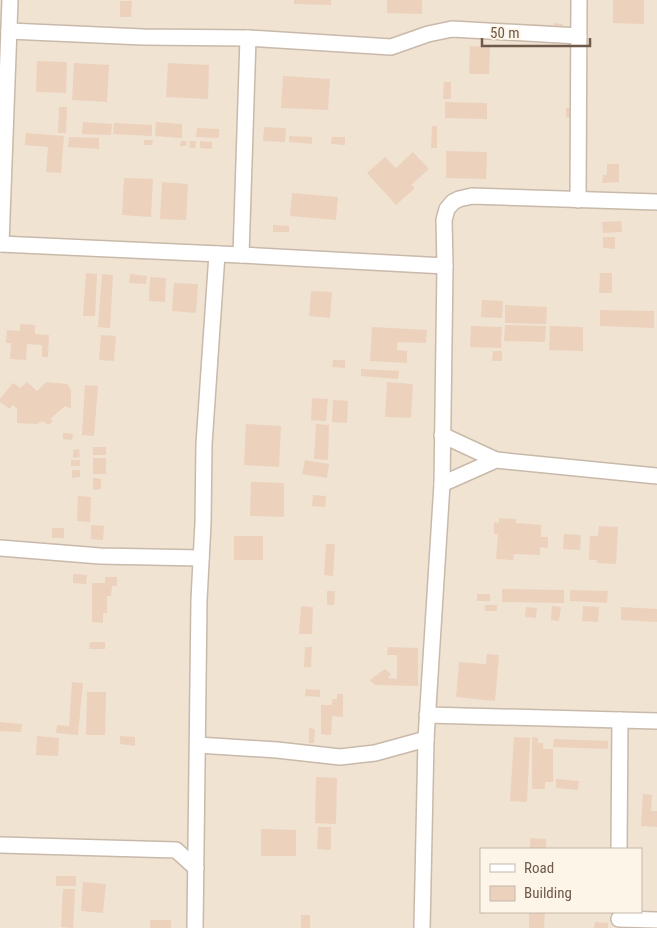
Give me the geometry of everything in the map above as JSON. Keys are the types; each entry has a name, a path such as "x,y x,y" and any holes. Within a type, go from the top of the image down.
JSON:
{"street":[{"path":"10,0 0,244 445,266"},
{"path":"578,200 579,0"},
{"path":"9,31 144,37 248,38 391,48 428,34 452,30 579,36"},
{"path":"241,255 248,38"},
{"path":"422,928 427,715 442,484 444,220 446,210 458,198 472,196 657,202"},
{"path":"195,928 199,600 204,444 217,254"},
{"path":"442,435 496,460 657,476"},
{"path":"442,484 496,460"},
{"path":"0,548 100,556 201,558"},
{"path":"427,715 657,721"},
{"path":"619,848 620,720"},
{"path":"198,745 277,750 340,757 375,753 426,740"},
{"path":"176,850 195,830"},
{"path":"0,845 176,850 196,868"},
{"path":"619,920 657,920"}],"shaded area":[{"path":"0,0 657,0 657,928 0,928"}],"building":[{"path":"294,0 331,0 331,5 294,4"},
{"path":"387,0 422,0 422,14 387,13"},
{"path":"613,0 644,0 644,24 613,23"},
{"path":"120,1 132,1 131,17 120,17"},
{"path":"554,23 563,24 563,32 554,31"},
{"path":"523,24 551,25 551,33 523,32"},
{"path":"470,46 490,47 489,74 469,74"},
{"path":"37,61 67,62 66,93 36,92"},
{"path":"74,63 109,65 107,102 72,100"},
{"path":"168,63 209,65 208,99 166,97"},
{"path":"283,76 330,79 328,110 281,108"},
{"path":"444,82 451,82 451,99 443,99"},
{"path":"445,102 487,103 487,119 445,118"},
{"path":"59,107 67,107 66,133 58,133"},
{"path":"566,108 575,108 574,118 566,117"},
{"path":"83,122 112,124 111,135 82,134"},
{"path":"156,122 182,124 182,138 155,136"},
{"path":"114,123 152,125 152,136 113,134"},
{"path":"432,126 437,126 437,148 431,148"},
{"path":"264,127 286,128 285,142 263,141"},
{"path":"197,128 219,129 219,138 196,137"},
{"path":"26,133 64,136 61,173 46,172 48,147 25,145"},
{"path":"289,136 312,137 312,144 289,142"},
{"path":"69,137 99,138 99,149 68,147"},
{"path":"332,137 345,137 345,145 331,144"},
{"path":"144,140 153,140 152,145 144,145"},
{"path":"181,141 187,141 186,146 180,146"},
{"path":"190,141 196,141 195,148 189,148"},
{"path":"200,141 212,142 212,149 200,148"},
{"path":"446,151 487,152 486,179 446,178"},
{"path":"413,152 429,169 411,185 415,188 396,205 367,173 385,157 396,168"},
{"path":"607,164 619,164 619,182 602,183 603,175 607,175"},
{"path":"124,178 153,179 151,217 122,215"},
{"path":"162,182 188,184 186,220 160,219"},
{"path":"292,193 338,197 336,220 290,216"},
{"path":"621,221 622,232 603,233 602,222"},
{"path":"273,225 289,226 289,232 273,232"},
{"path":"603,237 615,237 615,249 603,248"},
{"path":"86,273 97,274 95,316 83,316"},
{"path":"600,273 612,273 612,293 599,293"},
{"path":"102,274 113,275 110,328 98,327"},
{"path":"130,274 147,276 146,284 129,283"},
{"path":"150,277 166,278 165,302 149,301"},
{"path":"174,283 198,284 196,313 172,311"},
{"path":"311,291 332,292 330,318 309,316"},
{"path":"482,300 503,301 502,318 481,317"},
{"path":"505,305 547,307 546,324 505,323"},
{"path":"600,310 654,311 654,328 600,326"},
{"path":"20,324 35,325 35,334 49,335 48,357 42,357 42,345 27,344 26,360 10,359 11,343 6,343 7,330 20,331"},
{"path":"505,325 546,326 545,342 504,341"},
{"path":"471,326 502,327 501,348 470,347"},
{"path":"550,326 583,327 583,351 549,350"},
{"path":"372,327 427,330 426,343 398,342 397,350 407,351 407,363 370,361"},
{"path":"101,335 116,336 114,361 99,360"},
{"path":"493,351 502,351 502,361 492,361"},
{"path":"333,360 345,360 345,368 332,367"},
{"path":"361,369 399,371 398,379 361,376"},
{"path":"27,382 37,391 46,382 67,384 71,390 71,409 65,406 50,419 53,421 48,425 43,421 37,424 17,423 17,408 12,405 10,409 0,402 0,399 13,383 20,388"},
{"path":"387,382 413,384 411,418 385,417"},
{"path":"85,385 98,386 94,436 82,435"},
{"path":"312,398 328,399 326,421 311,420"},
{"path":"333,400 348,401 347,423 332,422"},
{"path":"246,424 281,426 279,467 244,465"},
{"path":"316,424 329,425 328,460 314,459"},
{"path":"63,433 73,434 72,440 63,439"},
{"path":"93,447 106,447 106,455 93,455"},
{"path":"79,449 80,457 73,458 73,450"},
{"path":"93,458 106,458 106,474 93,474"},
{"path":"71,460 80,460 80,466 71,466"},
{"path":"305,460 329,464 327,478 302,474"},
{"path":"72,470 80,470 80,477 72,478"},
{"path":"93,478 101,479 101,489 93,490"},
{"path":"251,482 284,483 284,517 250,516"},
{"path":"313,495 326,496 325,507 312,506"},
{"path":"78,496 91,497 90,522 77,521"},
{"path":"499,518 516,519 516,523 541,525 541,537 548,537 548,548 540,547 540,555 514,554 513,560 496,559 498,534 494,534 494,522 499,523"},
{"path":"91,525 104,526 103,540 91,539"},
{"path":"599,526 618,527 616,564 597,563 597,560 589,560 590,536 598,536"},
{"path":"52,528 64,528 64,538 52,538"},
{"path":"564,534 581,535 580,550 563,549"},
{"path":"234,536 263,536 263,560 234,560"},
{"path":"326,544 335,544 333,576 324,575"},
{"path":"73,574 87,575 86,584 73,583"},
{"path":"105,577 117,577 117,586 112,586 111,596 107,596 107,613 103,613 103,623 92,622 92,583 105,583"},
{"path":"502,589 564,590 564,603 502,602"},
{"path":"570,590 608,591 607,603 570,601"},
{"path":"327,591 335,591 334,605 327,605"},
{"path":"477,594 490,594 490,601 477,601"},
{"path":"485,605 497,605 497,611 485,611"},
{"path":"301,606 313,607 312,634 299,634"},
{"path":"552,606 561,607 559,621 551,620"},
{"path":"583,606 599,607 598,622 582,621"},
{"path":"526,607 537,608 536,618 525,617"},
{"path":"621,607 657,609 657,622 621,620"},
{"path":"90,642 105,642 105,649 89,649"},
{"path":"305,647 312,647 311,667 304,667"},
{"path":"388,647 418,648 418,686 375,685 370,680 385,669 391,674 388,678 397,679 397,655 387,655"},
{"path":"487,654 499,655 495,701 456,697 459,662 486,664"},
{"path":"72,682 83,683 78,735 56,733 57,725 69,726"},
{"path":"306,689 320,690 320,697 305,696"},
{"path":"87,692 106,692 105,735 86,735"},
{"path":"337,694 343,694 343,717 332,716 331,735 321,734 321,705 332,705 332,699 337,699"},
{"path":"0,722 22,724 21,732 0,731"},
{"path":"309,728 315,729 314,743 309,743"},
{"path":"37,736 59,738 58,756 36,755"},
{"path":"120,736 135,737 135,746 120,744"},
{"path":"514,737 530,738 527,802 510,801"},
{"path":"532,737 538,738 538,743 543,743 543,749 553,749 553,782 545,782 545,789 532,789"},
{"path":"554,739 608,741 608,749 553,747"},
{"path":"316,777 337,778 336,824 315,823"},
{"path":"556,779 579,781 578,790 556,788"},
{"path":"643,794 652,795 651,811 657,811 657,827 641,826"},
{"path":"318,827 331,827 331,850 317,849"},
{"path":"261,829 296,830 296,856 261,856"},
{"path":"530,838 546,839 546,848 530,848"},
{"path":"56,876 76,876 76,886 56,886"},
{"path":"83,882 106,884 103,913 81,911"},
{"path":"63,889 75,889 73,928 61,927"},
{"path":"529,913 545,913 544,928 529,928"},
{"path":"301,915 310,915 310,928 301,928"},
{"path":"150,920 171,920 171,928 150,928"},
{"path":"595,922 608,923 608,928 594,928"}]}
